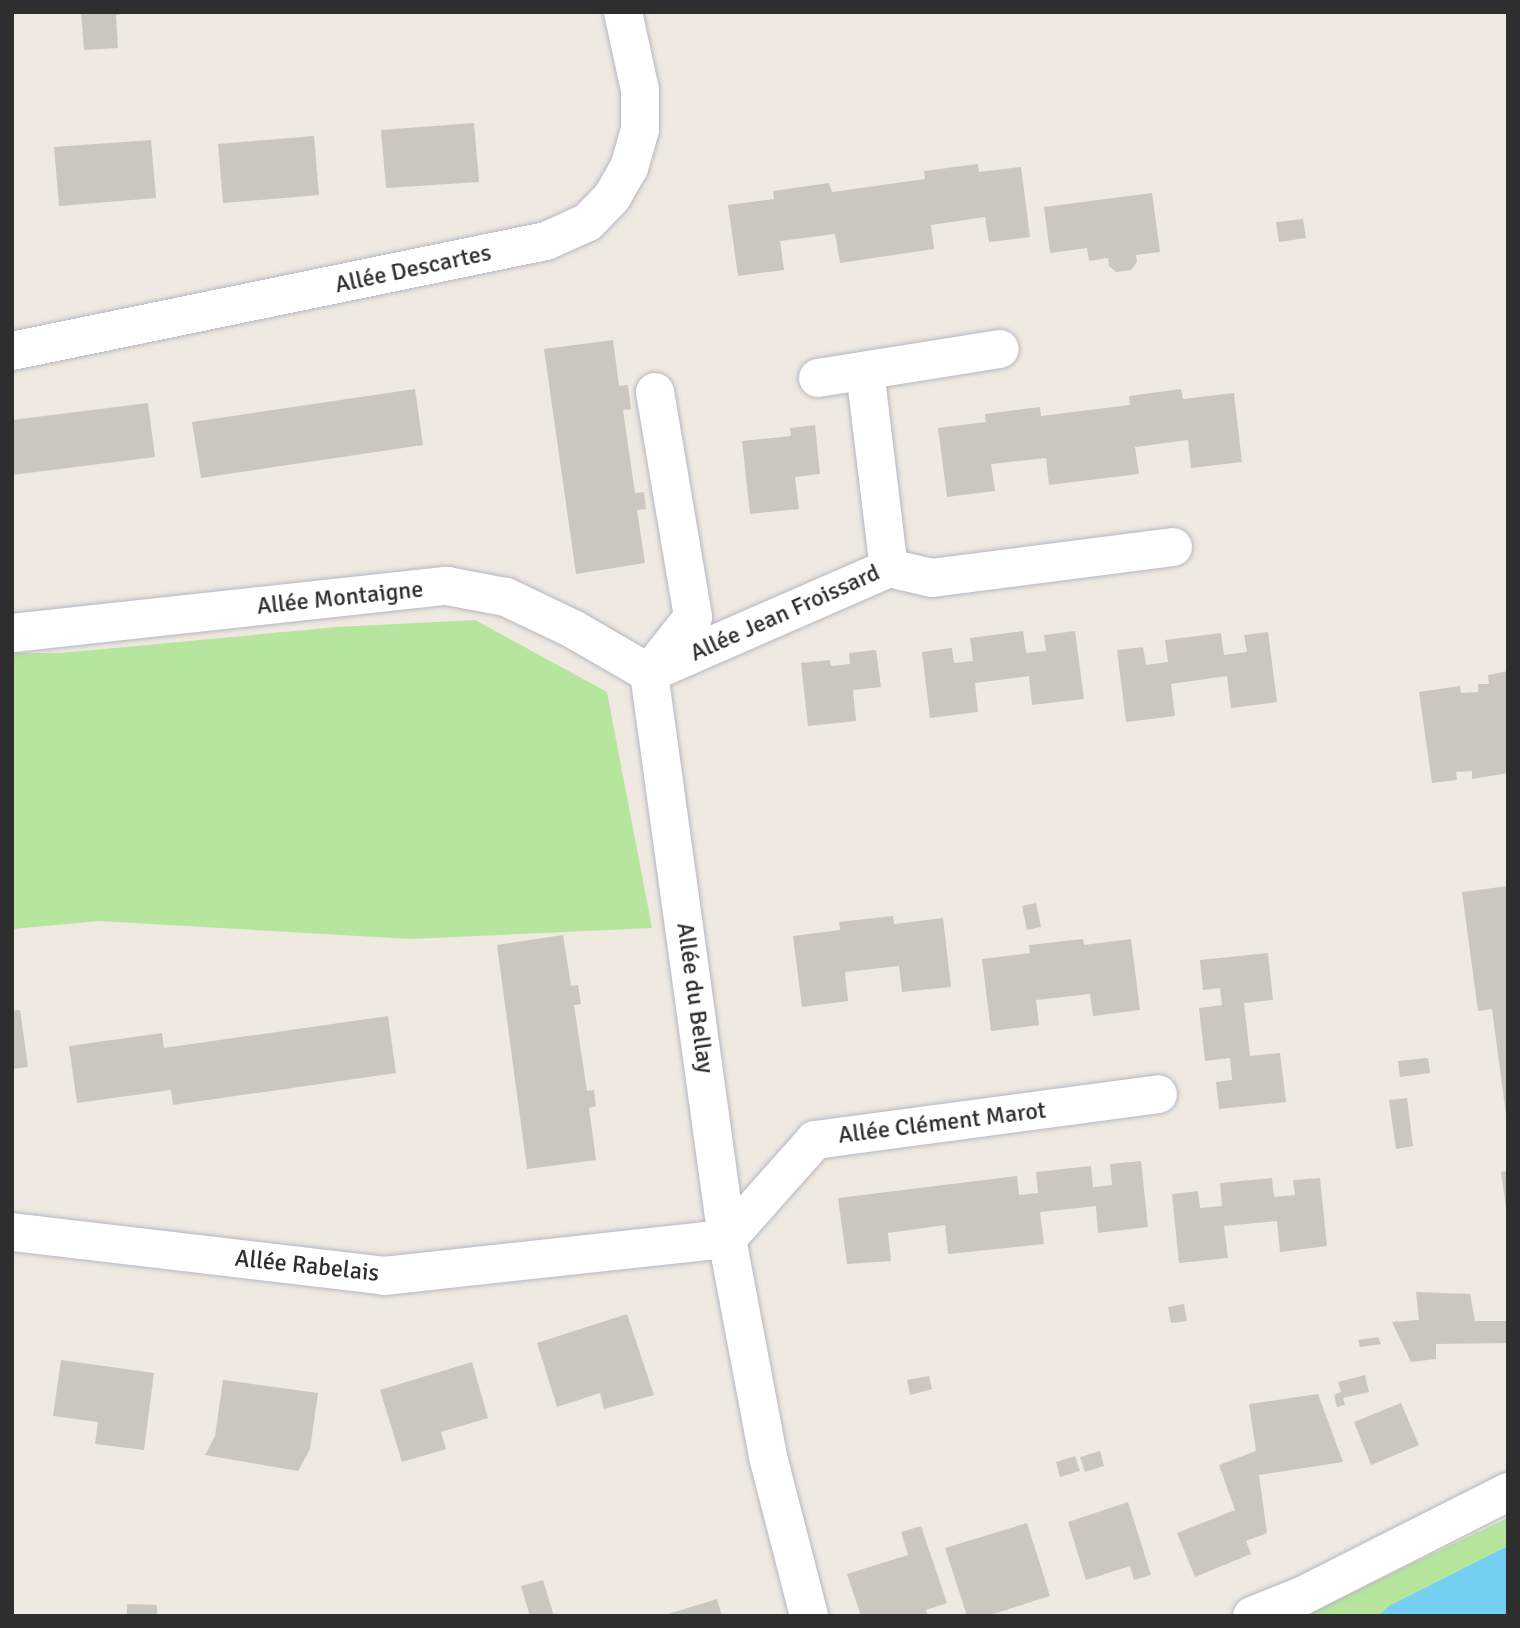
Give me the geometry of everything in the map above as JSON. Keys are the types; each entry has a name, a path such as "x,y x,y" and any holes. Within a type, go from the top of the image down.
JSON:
{"street":[{"name":"Allée Descartes","path":"12,351 546,241 587,222 612,197 629,168 640,130 640,90 623,12"},
{"path":"818,378 1000,349"},
{"path":"865,371 889,568"},
{"path":"649,673 693,617 655,392"},
{"name":"Allée Jean Froissard","path":"649,673 889,568 932,578 1173,547"},
{"name":"Allée Montaigne","path":"12,633 447,586 506,597 573,629 649,673"},
{"name":"Allée du Bellay","path":"649,673 727,1239 768,1457 809,1616"},
{"name":"Allée Clément Marot","path":"727,1239 815,1140 1158,1094"},
{"name":"Allée Rabelais","path":"12,1232 384,1276 727,1239"},
{"path":"1252,1616 1302,1595 1508,1492"}],"green space":[{"path":"475,620 607,692 652,928 411,939 100,921 12,929 12,653 61,653 337,627"},
{"path":"1508,1518 1508,1616 1301,1616"}],"water":[{"path":"1508,1546 1508,1616 1378,1616 1389,1606"}],"building":[{"path":"81,12 131,12 116,15 118,48 84,50"},
{"path":"474,123 479,182 386,188 381,130"},
{"path":"314,136 319,195 223,203 218,144"},
{"path":"151,140 156,198 59,206 54,147"},
{"path":"978,164 979,172 1021,167 1030,237 989,242 985,217 931,225 934,249 840,263 835,234 780,241 784,270 738,276 728,205 774,199 773,191 829,183 832,192 925,179 924,171"},
{"path":"1152,193 1160,252 1136,255 1137,262 1131,270 1116,272 1109,266 1108,258 1089,261 1087,248 1050,253 1044,207"},
{"path":"1303,219 1306,238 1279,242 1276,222"},
{"path":"613,340 619,386 628,385 631,409 623,410 635,493 644,492 646,509 637,510 645,563 576,574 544,349"},
{"path":"415,389 423,445 201,478 192,422"},
{"path":"1181,389 1183,399 1234,393 1242,462 1191,468 1188,440 1135,447 1139,474 1049,485 1046,458 991,464 995,491 947,497 938,428 986,422 985,414 1040,407 1041,416 1130,405 1129,396"},
{"path":"148,403 155,457 12,475 12,420"},
{"path":"815,425 820,474 795,477 799,509 750,514 742,441 791,436 790,428"},
{"path":"1023,631 1026,653 1046,651 1044,635 1075,631 1084,699 1032,705 1029,676 975,683 978,712 930,718 922,652 952,648 954,663 973,661 970,638"},
{"path":"1268,632 1277,702 1231,708 1227,676 1171,684 1175,716 1126,722 1117,650 1143,647 1146,665 1168,662 1165,640 1221,633 1224,655 1247,652 1244,635"},
{"path":"876,650 881,687 853,690 856,721 808,726 801,663 830,660 831,666 850,664 849,653"},
{"path":"1508,671 1508,773 1472,779 1472,771 1456,772 1457,780 1432,783 1419,692 1460,686 1461,693 1478,692 1478,684 1489,684 1488,675"},
{"path":"1508,886 1506,1115 1492,1009 1478,1011 1462,892"},
{"path":"1036,903 1041,927 1027,930 1022,906"},
{"path":"893,916 894,924 943,918 951,987 902,992 899,966 845,972 848,1001 802,1007 793,936 840,930 839,922"},
{"path":"563,935 571,986 578,985 581,1004 574,1005 587,1091 594,1090 596,1106 589,1108 596,1160 527,1169 497,945"},
{"path":"1083,939 1084,945 1131,939 1140,1010 1093,1016 1090,994 1036,1000 1039,1025 991,1031 982,959 1030,953 1029,945"},
{"path":"1268,953 1273,1000 1244,1003 1250,1056 1280,1053 1286,1102 1219,1109 1216,1082 1232,1080 1230,1058 1205,1061 1199,1008 1222,1005 1220,988 1203,990 1200,960"},
{"path":"20,1010 28,1067 12,1069 12,1011"},
{"path":"388,1016 396,1073 173,1105 171,1090 77,1103 69,1046 162,1033 164,1048"},
{"path":"1428,1058 1430,1073 1400,1077 1398,1061"},
{"path":"1407,1098 1413,1146 1396,1149 1389,1100"},
{"path":"1141,1161 1148,1227 1098,1233 1096,1206 1040,1212 1044,1244 948,1254 945,1225 888,1233 891,1261 847,1264 838,1198 1017,1176 1019,1195 1038,1193 1036,1172 1091,1166 1093,1187 1112,1185 1110,1164"},
{"path":"1508,1171 1508,1207 1506,1207 1501,1172"},
{"path":"1272,1178 1274,1197 1295,1195 1293,1180 1320,1178 1327,1246 1280,1252 1277,1221 1224,1226 1228,1258 1179,1263 1172,1194 1198,1191 1200,1208 1222,1206 1220,1183"},
{"path":"1416,1292 1470,1294 1475,1321 1508,1321 1508,1343 1436,1344 1436,1359 1411,1362 1392,1322 1419,1320"},
{"path":"1184,1304 1187,1321 1171,1323 1168,1307"},
{"path":"627,1314 654,1395 604,1409 600,1393 557,1407 537,1343"},
{"path":"1378,1337 1381,1344 1360,1347 1358,1340"},
{"path":"61,1360 154,1373 144,1450 95,1444 98,1422 53,1416"},
{"path":"472,1362 488,1418 441,1432 446,1449 402,1462 380,1390"},
{"path":"1365,1375 1369,1392 1343,1398 1345,1405 1337,1407 1334,1395 1341,1392 1338,1382"},
{"path":"929,1376 932,1389 910,1395 907,1380"},
{"path":"223,1380 318,1393 310,1449 298,1471 205,1455 215,1436"},
{"path":"1318,1394 1343,1462 1259,1475 1267,1533 1246,1541 1251,1554 1195,1577 1177,1533 1235,1510 1219,1465 1256,1451 1249,1404"},
{"path":"1401,1403 1419,1445 1371,1465 1354,1422"},
{"path":"1100,1451 1104,1466 1085,1472 1080,1457"},
{"path":"1075,1456 1080,1471 1060,1477 1056,1462"},
{"path":"1128,1502 1151,1575 1134,1580 1130,1566 1086,1580 1068,1522"},
{"path":"1027,1523 1050,1596 987,1616 967,1616 945,1548"},
{"path":"921,1526 947,1603 926,1610 927,1614 923,1616 861,1616 847,1574 908,1555 901,1532"},
{"path":"543,1580 554,1616 530,1616 521,1586"},
{"path":"717,1599 722,1616 665,1616 665,1615"},
{"path":"127,1604 157,1605 157,1616 127,1616"}]}
